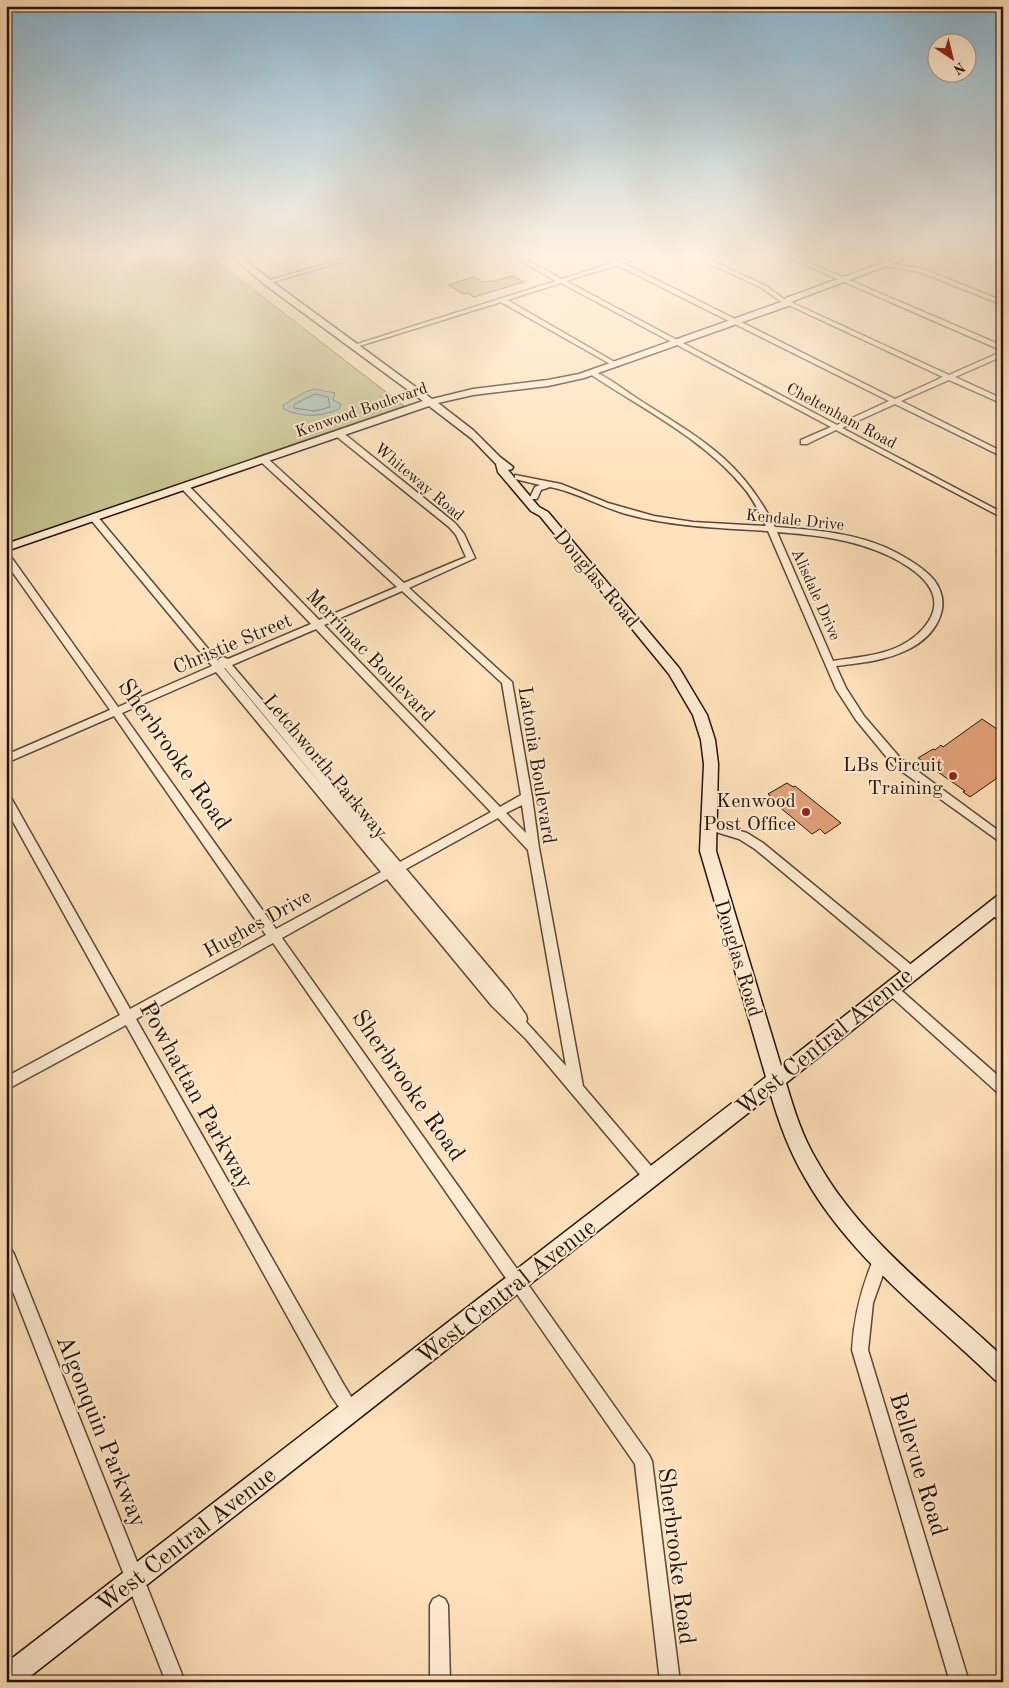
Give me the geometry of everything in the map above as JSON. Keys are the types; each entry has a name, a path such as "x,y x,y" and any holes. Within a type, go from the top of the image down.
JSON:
{"street":[{"name":"Douglas Road","path":"335,332 477,437 501,464 509,468 518,477 542,507 544,514"},
{"path":"354,346 399,332"},
{"path":"559,332 616,365"},
{"name":"Cheltenham Road","path":"656,332 1003,516"},
{"name":"Kenwood Boulevard","path":"6,548 430,402 473,392 548,383 592,373 709,332"},
{"path":"752,332 1003,456"},
{"path":"851,332 1003,402"},
{"path":"963,332 1003,349"},
{"path":"804,442 1003,353"},
{"name":"Alisdale Drive","path":"592,373 705,445 746,486 759,504 772,530 830,664 846,696 881,745 897,762 1003,840"},
{"name":"Whiteway Road","path":"339,434 452,525 460,534 471,558"},
{"name":"Latonia Boulevard","path":"264,460 507,682 527,797 533,848 576,1089"},
{"name":"Douglas Road","path":"501,464 502,470 535,509 544,514 662,657 692,699 704,728 710,755 707,825 708,850 714,878 789,1124 810,1169 842,1214 881,1258 1003,1372"},
{"name":"Kendale Drive","path":"518,477 531,483 551,485 610,507 660,520 844,538 886,550 922,573 937,592 938,602 936,619 921,638 882,656 830,664"},
{"path":"534,497 538,489 551,485"},
{"name":"Merrimac Boulevard","path":"185,487 533,848"},
{"name":"Letchworth Parkway","path":"98,517 393,870 496,1002 531,1035 652,1178"},
{"name":"Sherbrooke Road","path":"6,556 643,1461 670,1682"},
{"name":"Christie Street","path":"6,759 471,558"},
{"name":"Hughes Drive","path":"6,1084 527,797"},
{"name":"Powhattan Parkway","path":"6,799 338,1391 352,1411"},
{"path":"707,825 743,836 759,846 910,972"},
{"name":"West Central Avenue","path":"6,1679 652,1178 910,972 999,909"},
{"path":"890,988 1003,1089"},
{"name":"Algonquin Parkway","path":"6,1254 176,1682"},
{"name":"Bellevue Road","path":"881,1258 866,1298 860,1322 860,1350 960,1682"},
{"path":"439,1606 440,1682"}],"shaded area":[{"path":"6,332 308,332 404,406 296,446 6,546"}],"water":[{"path":"314,389 335,393 333,400 341,404 339,409 325,414 305,415 284,409 283,405"}],"building":[{"path":"982,719 1003,733 1003,774 970,797 963,792 965,791 918,758 941,745 943,747"},
{"name":"Kenwood Post Office","path":"787,783 793,787 795,786 841,823 825,834 820,829 812,834 771,800 774,799 768,794"}],"place":[{"name":"LBs Circuit Training","path":"953,776"},
{"name":"Kenwood Post Office","path":"806,812"}]}
